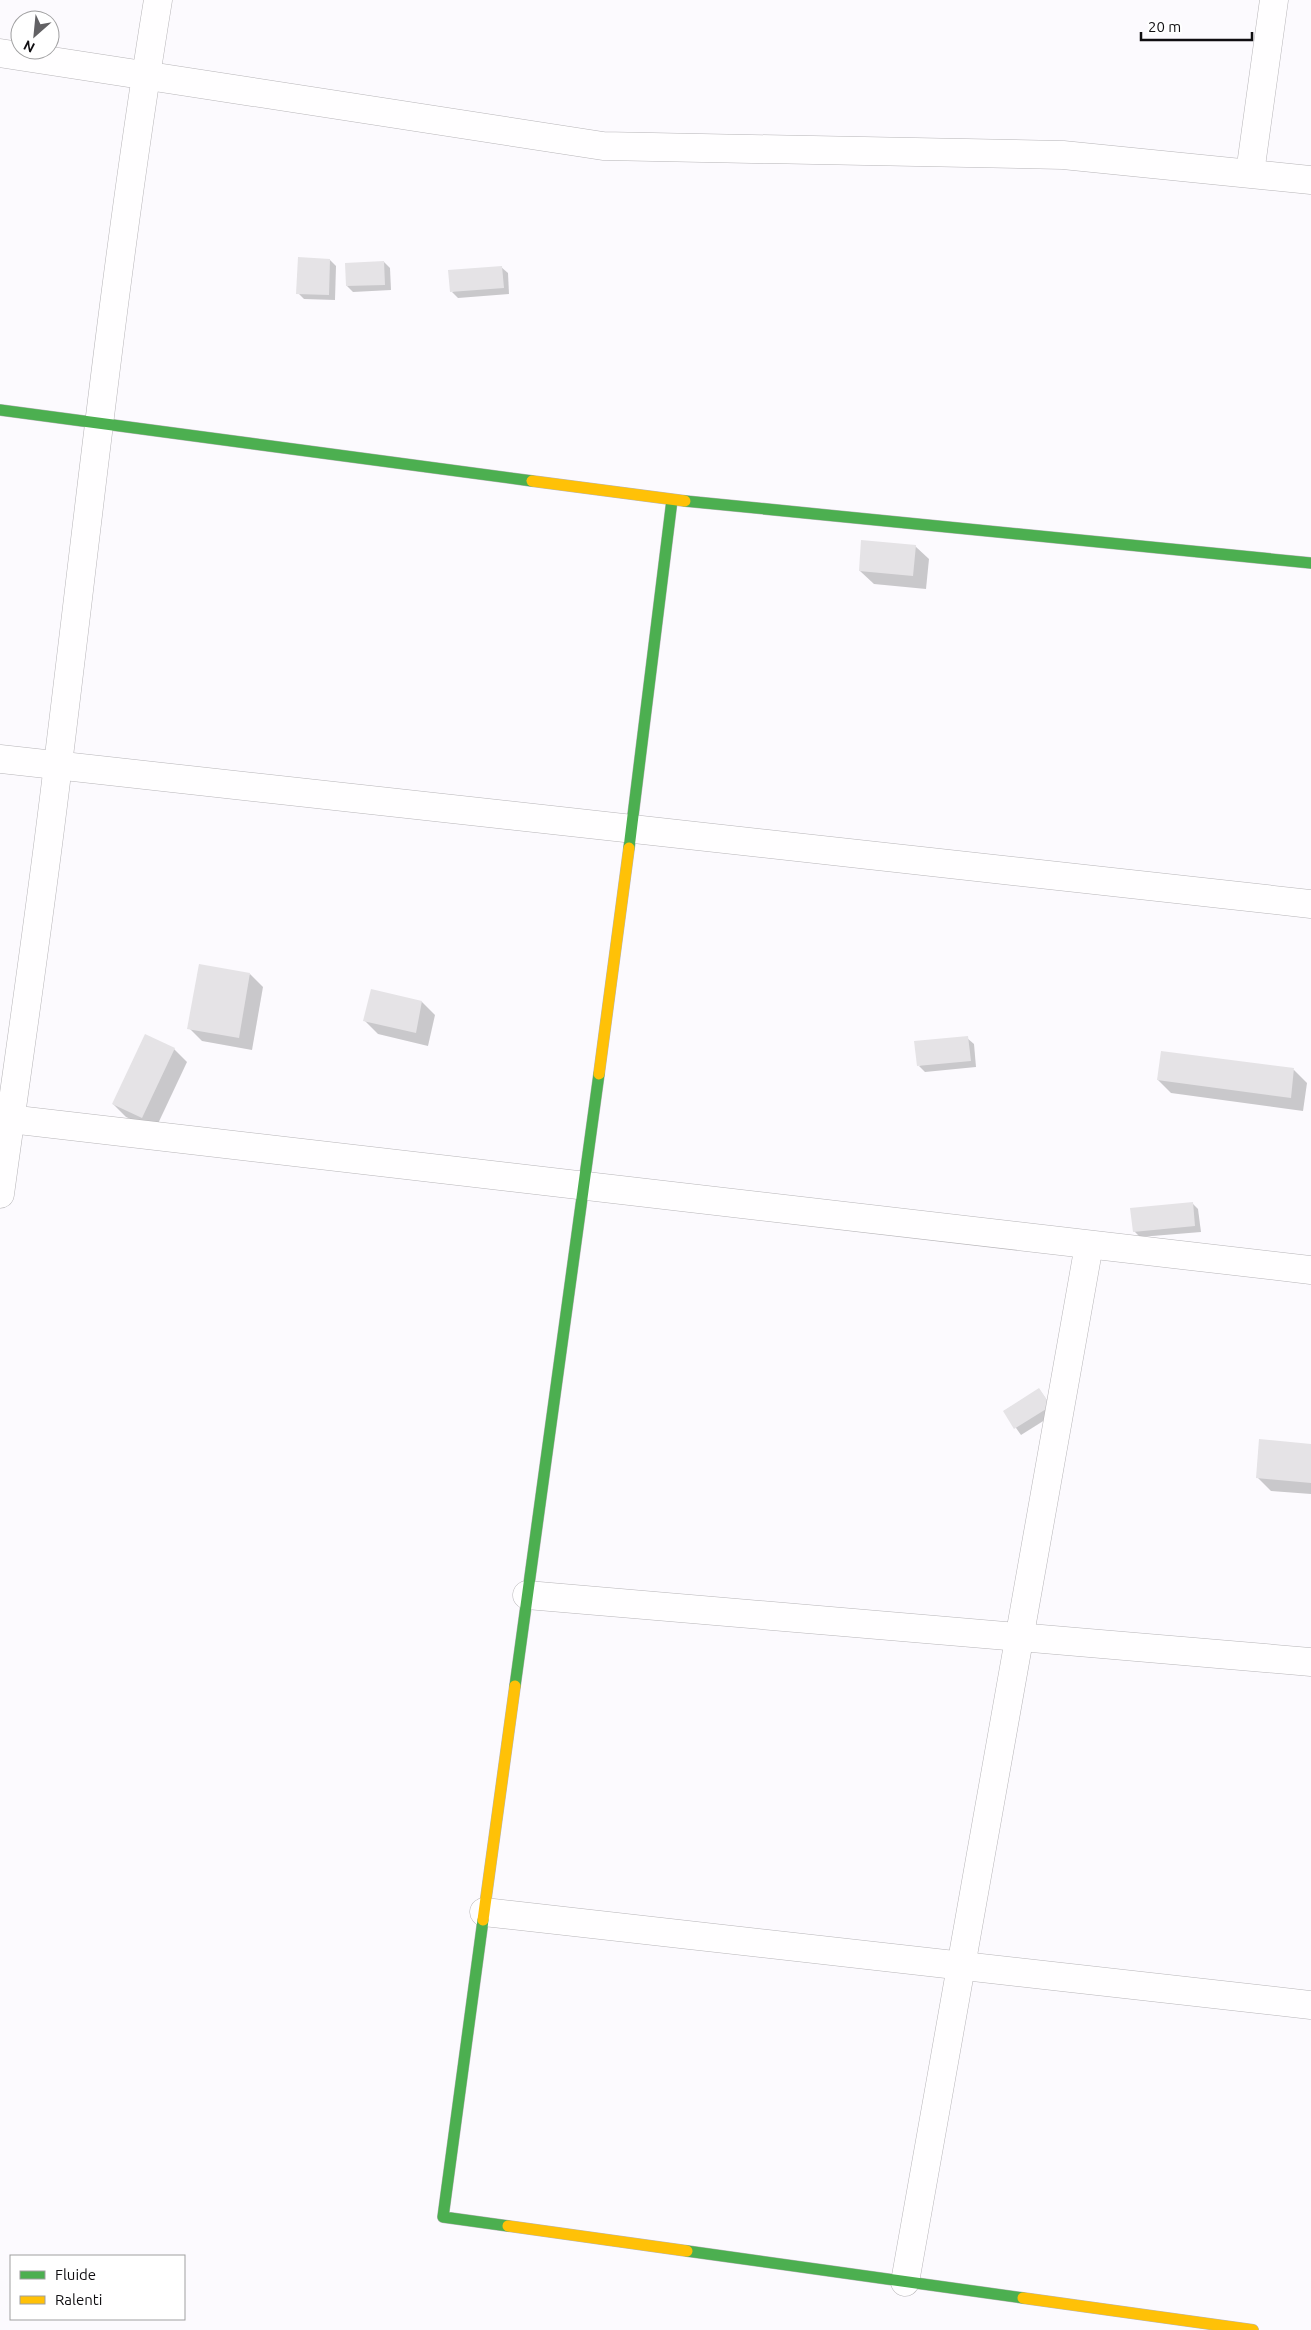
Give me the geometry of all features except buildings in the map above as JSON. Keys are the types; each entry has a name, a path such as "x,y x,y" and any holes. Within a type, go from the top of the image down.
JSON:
{"street":[{"path":"0,1194 5,1119 58,766 100,425 146,76 158,0"},
{"path":"1250,173 1274,0"},
{"path":"0,53 603,146 1063,155 1311,180"},
{"path":"0,410 100,425 672,500 1311,564"},
{"path":"672,500 632,830 443,2217 1253,2330"},
{"path":"0,759 1311,904"},
{"path":"5,1119 1311,1270"},
{"path":"904,2282 1089,1245"},
{"path":"527,1596 1311,1662"},
{"path":"484,1912 1311,2005"}],"traffic: fast":[{"path":"0,410 532,481"},
{"path":"629,848 672,500"},
{"path":"685,501 1311,563"},
{"path":"515,1686 599,1074"},
{"path":"483,1920 443,2217 508,2226"},
{"path":"687,2251 1023,2298"}],"traffic: slow":[{"path":"532,481 685,501"},
{"path":"599,1074 629,848"},
{"path":"483,1920 515,1686"},
{"path":"508,2226 687,2251"},
{"path":"1023,2298 1253,2330"}]}
